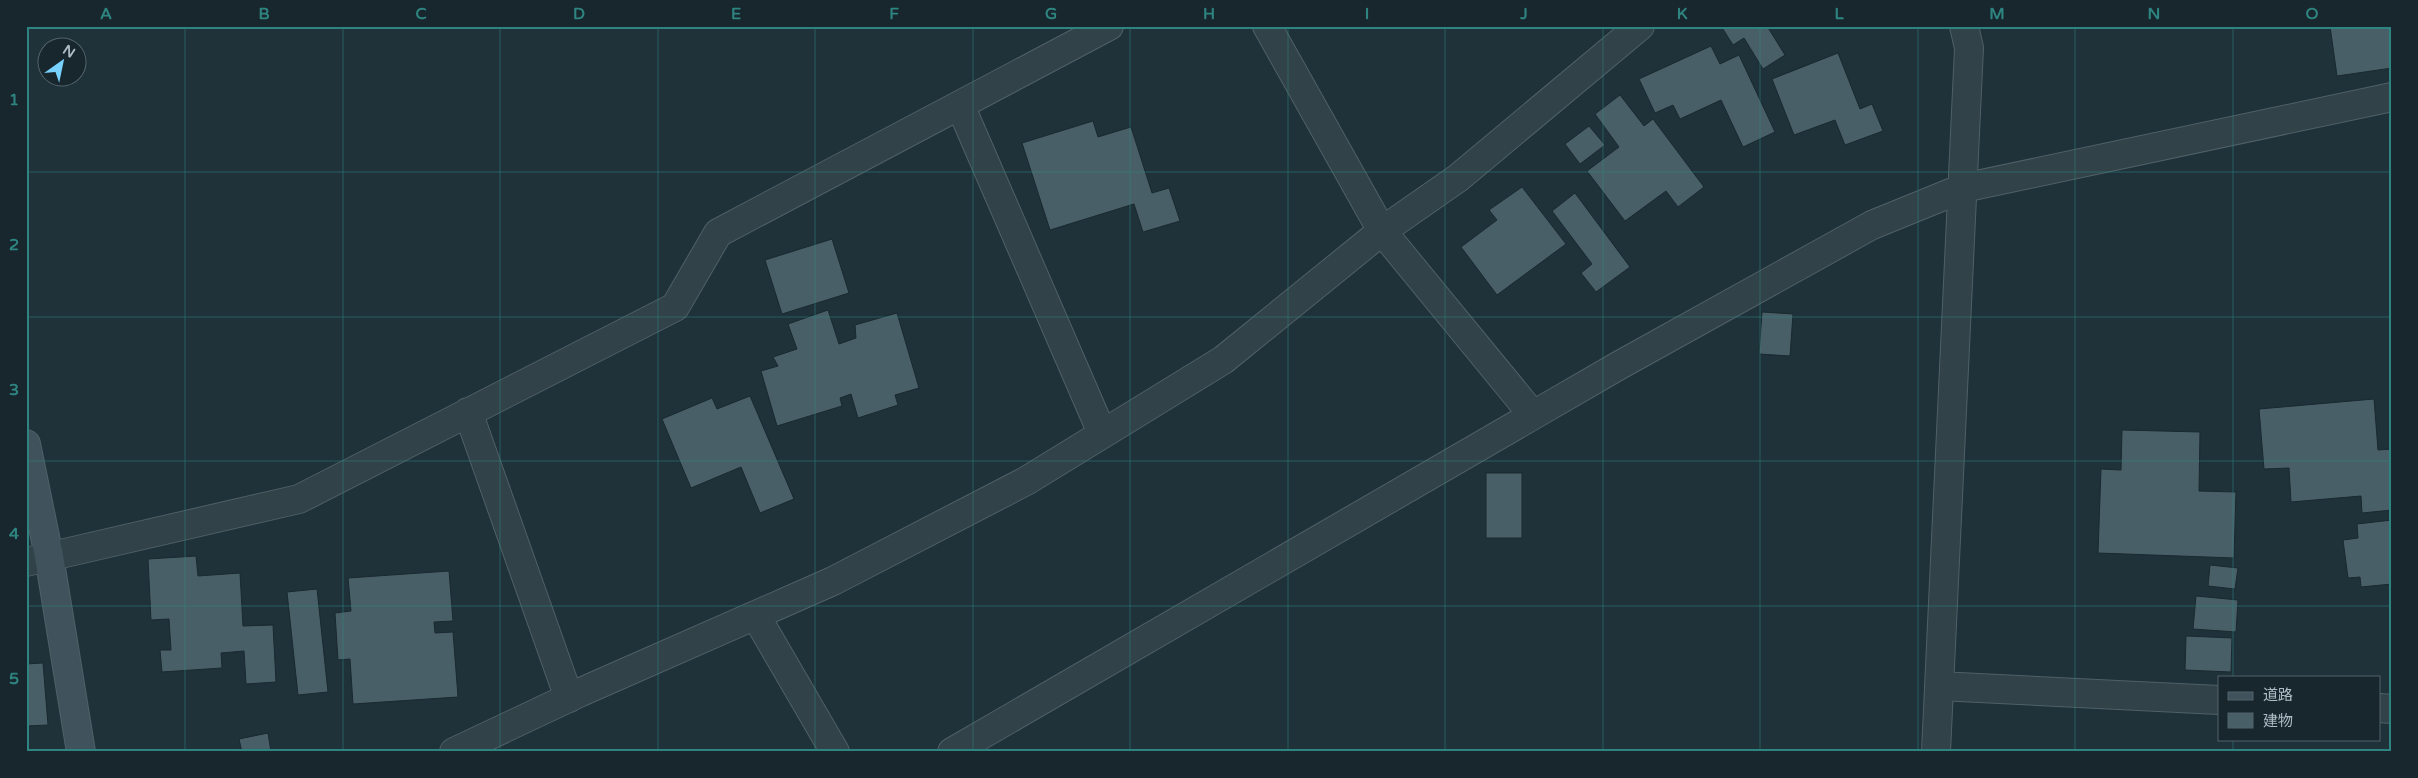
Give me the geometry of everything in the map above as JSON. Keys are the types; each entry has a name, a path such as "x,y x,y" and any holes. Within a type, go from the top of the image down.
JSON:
{"street":[{"path":"38,559 299,499 674,307 718,233 1109,26"},
{"path":"1266,26 1382,232 1532,415"},
{"path":"454,752 568,698 834,581 1026,481 1223,360 1382,232 1458,178 1640,26"},
{"path":"1936,752 1969,48 1964,26"},
{"path":"952,752 1532,415 1872,225 1963,188 2392,97"},
{"path":"960,105 1102,433"},
{"path":"468,412 568,698"},
{"path":"26,444 38,559 82,752"},
{"path":"756,616 835,752"},
{"path":"1939,686 2218,700"}],"building":[{"path":"1721,26 1767,26 1785,55 1763,69 1744,38 1733,45"},
{"path":"2330,26 2392,26 2392,68 2337,76"},
{"path":"1711,46 1720,64 1739,55 1775,132 1743,147 1721,100 1680,119 1673,105 1655,113 1639,79"},
{"path":"1838,53 1860,109 1872,104 1883,131 1845,145 1835,120 1794,135 1772,79"},
{"path":"1620,95 1644,126 1653,119 1704,187 1678,207 1666,191 1625,221 1587,171 1619,147 1595,114"},
{"path":"1093,121 1098,137 1131,127 1152,193 1169,188 1180,221 1143,232 1134,204 1050,230 1022,143"},
{"path":"1589,126 1605,145 1580,164 1565,144"},
{"path":"1522,187 1566,244 1497,295 1461,247 1497,220 1489,210"},
{"path":"1575,193 1630,267 1596,292 1581,273 1592,264 1552,211"},
{"path":"832,239 849,293 782,314 765,260"},
{"path":"828,310 839,344 856,338 855,325 897,313 919,388 895,395 898,405 858,418 851,394 840,398 842,406 777,426 761,371 778,366 773,357 797,349 788,324"},
{"path":"1762,312 1793,314 1790,356 1759,354"},
{"path":"750,396 794,499 760,513 741,467 691,488 662,419 712,398 717,409"},
{"path":"2374,399 2378,450 2392,449 2392,510 2362,513 2361,496 2291,502 2289,468 2264,469 2259,409"},
{"path":"2122,430 2200,432 2199,491 2236,492 2234,558 2098,553 2101,469 2121,470"},
{"path":"1486,473 1522,473 1522,538 1486,538"},
{"path":"2392,520 2392,584 2361,587 2360,577 2348,578 2343,540 2358,538 2357,524"},
{"path":"196,556 198,576 240,573 243,626 273,625 276,682 246,684 244,651 221,653 222,668 162,672 160,650 171,650 169,619 151,620 148,559"},
{"path":"2210,565 2238,568 2235,589 2208,586"},
{"path":"449,571 453,621 434,622 435,633 453,632 458,697 353,704 350,659 338,660 335,613 351,611 348,578"},
{"path":"317,589 328,692 298,695 287,592"},
{"path":"2196,596 2238,600 2236,632 2193,629"},
{"path":"26,620 28,644 26,644"},
{"path":"2186,636 2232,638 2231,672 2185,670"},
{"path":"43,663 48,725 26,726 26,664"},
{"path":"268,733 271,752 242,752 239,739"}]}
